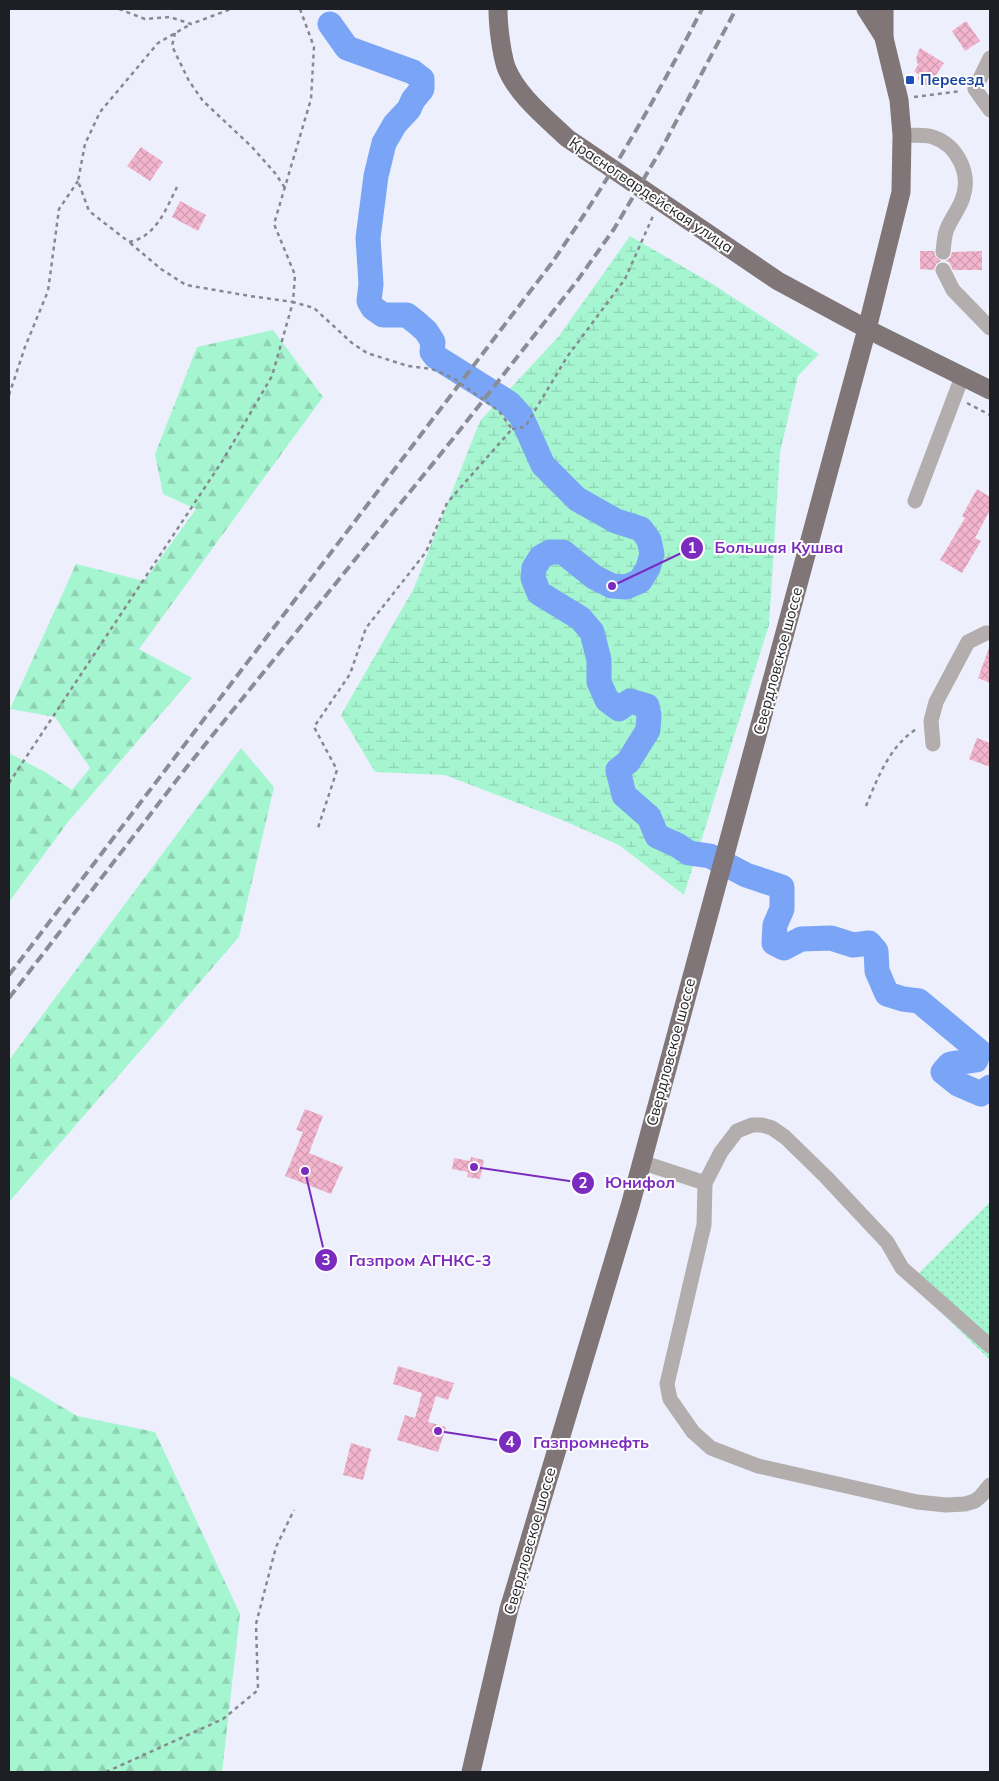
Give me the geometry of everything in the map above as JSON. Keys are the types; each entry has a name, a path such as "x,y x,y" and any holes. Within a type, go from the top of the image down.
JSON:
{"main road":[{"name":"Красногвардейская улица","path":"498,9 499,29 506,66 516,85 566,138 778,281 867,329 990,390"},
{"path":"866,9 884,38"},
{"path":"884,9 884,38"},
{"name":"Свердловское шоссе","path":"471,1772 509,1610 630,1206 867,329 901,192 902,135 899,100 884,38"}],"street":[{"path":"990,58 975,89 990,110"},
{"path":"902,135 932,136 955,150 961,164 966,188 963,199 947,229 943,252"},
{"path":"943,270 953,290 990,328"},
{"path":"915,501 962,376"},
{"path":"933,744 932,721 936,702 968,642 986,633 990,633"},
{"path":"990,1346 902,1268 887,1242 826,1177 785,1137 772,1128 762,1125 752,1125 737,1131 721,1152 705,1183 704,1225 667,1384 670,1399 693,1432 711,1448 758,1466 917,1502 946,1505 965,1504 975,1501 982,1496 990,1485"},
{"path":"641,1162 705,1183"}],"path":[{"path":"119,9 145,19 170,16 190,24"},
{"path":"9,395 25,347 48,291 59,209 78,180 85,144 100,112 158,43 190,24 231,9"},
{"path":"9,783 223,460 272,376 294,302 294,274 274,224 311,99 314,46 300,9"},
{"path":"175,33 172,46 189,80 203,101 252,148 275,173 285,188"},
{"path":"899,100 975,89"},
{"path":"78,180 89,211 161,269 186,285 294,302 314,308 352,343 367,353 402,365 432,369 453,378 499,411 512,429"},
{"path":"129,242 138,240 148,233 163,216 177,187"},
{"path":"317,830 337,770 314,727 350,674 366,628 426,552 447,503 512,429 524,427 567,356 625,279 659,200"},
{"path":"955,396 990,414"},
{"path":"866,806 883,767 902,740 916,729 932,721"},
{"path":"106,1772 223,1720 258,1690 256,1624 276,1547 294,1510"}],"green space":[{"path":"630,236 711,283 819,354 798,376 780,452 769,625 684,895 619,845 562,820 445,775 375,772 341,715 414,588 480,421 559,336"},
{"path":"273,330 323,397 139,649 192,678 68,822 9,902 9,753 45,772 72,790 90,768 55,717 10,709 76,564 144,581 196,509 163,494 155,454 197,347"},
{"path":"241,748 274,787 239,937 9,1202 9,1060"},
{"path":"990,1202 990,1360 910,1282"},
{"path":"9,1375 77,1416 155,1432 240,1614 222,1772 9,1772"}],"building":[{"path":"966,21 980,41 965,51 952,31"},
{"path":"920,48 944,63 928,87 918,79 919,75 914,71 918,65 916,58"},
{"path":"141,147 163,162 150,181 127,166"},
{"path":"180,201 206,215 198,231 172,217"},
{"path":"920,251 934,251 935,256 941,261 936,264 934,270 920,269"},
{"path":"982,251 982,270 953,270 949,262 945,261 950,258 952,252"},
{"path":"977,489 990,497 990,510 975,538 981,541 962,573 940,560 965,518 962,516"},
{"path":"990,648 990,683 978,678"},
{"path":"977,738 990,743 990,767 969,759"},
{"path":"305,1109 323,1116 309,1153 343,1167 331,1194 285,1176 303,1132 296,1130"},
{"path":"471,1157 484,1160 480,1179 467,1177 468,1172 452,1169 454,1158 470,1161"},
{"path":"398,1366 454,1383 448,1400 436,1396 428,1422 446,1427 438,1452 397,1440 405,1415 415,1418 422,1393 393,1384"},
{"path":"351,1443 371,1449 363,1480 343,1475"}],"waterway":[{"path":"330,24 347,48 413,72 422,79 422,89 413,100 409,109 395,124 384,143 376,176 368,238 371,284 369,301 373,308 383,315 407,315 417,323 426,331 433,342 432,352 436,357 509,403 521,416 543,465 577,499 616,521 641,529 649,540 652,554 648,568 640,581 626,587 612,586 594,577 563,552 550,552 541,557 534,568 533,578 539,593 580,618 592,632 599,660 599,682 607,700 619,709 630,701 647,706 649,715 648,730 628,762 618,770 624,795 649,817 657,836 689,853 710,856 746,875 782,887 782,909 775,925 774,943 784,948 801,939 831,938 853,945 869,943 876,951 877,971 887,994 919,1001 979,1051 976,1060 950,1064 943,1072 958,1084 981,1094 990,1087"}],"railway":[{"path":"9,975 551,264 631,139 702,9"},
{"path":"9,998 186,768 452,440 577,281 614,229 662,148 736,9"}],"place":[{"name":"Переезд","path":"910,80"},
{"name":"Большая Кушва","path":"612,586"},
{"name":"Юнифол","path":"474,1167"},
{"name":"Газпром АГНКС-3","path":"305,1171"},
{"name":"Газпромнефть","path":"438,1431"}]}
